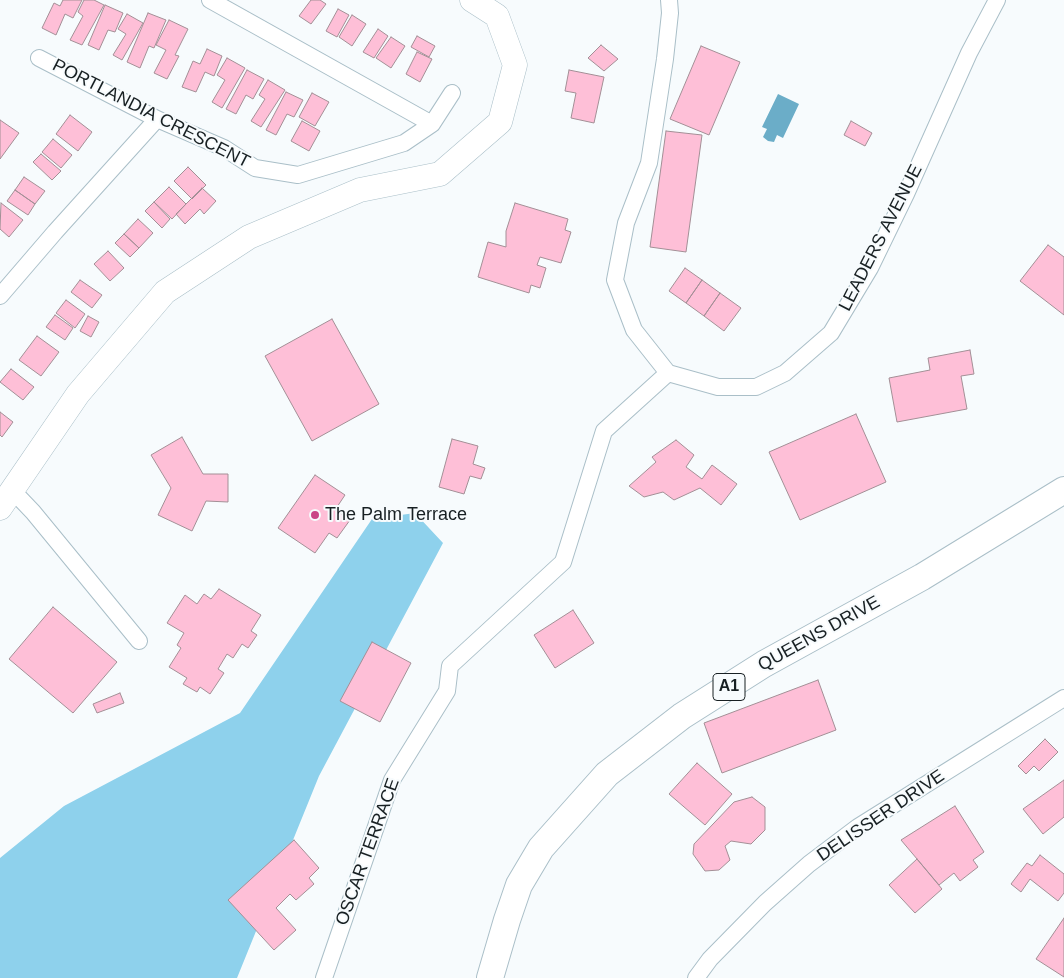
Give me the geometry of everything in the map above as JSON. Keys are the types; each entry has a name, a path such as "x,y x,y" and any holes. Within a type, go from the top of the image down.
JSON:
{"main road":[{"name":"QUEENS DRIVE","path":"490,978 506,920 520,885 541,848 607,774 682,716 764,664 913,581 1064,490"}],"street":[{"path":"210,0 432,124"},
{"path":"139,641 33,512 6,499 78,394 165,292 250,237 268,229 360,190 440,174 500,122 515,65 497,16 472,0"},
{"path":"668,373 634,330 614,280 626,223 649,163 665,60 670,13 669,0"},
{"name":"LEADERS AVENUE","path":"668,373 718,387 756,387 785,372 831,333 870,268 906,194 969,53 996,0"},
{"name":"PORTLANDIA CRESCENT","path":"39,58 157,119 224,148 255,168 298,175 404,143 432,124 452,93"},
{"path":"0,296 157,119"},
{"name":"OSCAR TERRACE","path":"324,978 392,780 447,691 450,666 563,562 604,431 668,373"},
{"name":"DELISSER DRIVE","path":"696,978 710,959 765,903 809,864 851,832 1064,698"}],"shaded area":[{"path":"778,94 799,104 783,138 777,135 774,142 768,141 763,137 767,129 762,127"},
{"path":"415,513 443,543 319,776 237,978 0,978 0,858 64,806 240,713 372,519"}],"building":[{"path":"63,0 82,0 73,18 65,14 56,35 42,28 54,3 60,6"},
{"path":"84,0 94,0 104,5 82,45 70,40 83,16 78,12"},
{"path":"311,0 320,0 326,4 311,24 299,16"},
{"path":"105,5 123,13 115,32 108,30 99,50 88,45"},
{"path":"338,9 349,15 337,37 326,31"},
{"path":"148,13 166,20 154,48 149,46 140,68 127,62"},
{"path":"127,14 143,23 122,60 113,55 126,34 118,29"},
{"path":"352,15 366,24 352,46 339,37"},
{"path":"169,20 188,29 175,55 179,56 167,79 154,73 166,50 156,45"},
{"path":"378,29 388,36 374,58 363,52"},
{"path":"417,36 435,46 429,57 411,47"},
{"path":"391,37 405,46 391,68 376,58"},
{"path":"601,45 618,59 604,71 588,58"},
{"path":"701,46 740,62 709,135 670,119"},
{"path":"207,49 222,56 214,76 205,72 196,92 182,87 193,61 200,64"},
{"path":"417,52 432,59 420,82 406,74"},
{"path":"227,58 245,68 222,108 212,102 225,80 217,75"},
{"path":"247,70 264,79 253,99 246,95 236,114 226,109"},
{"path":"569,70 604,77 594,123 571,118 576,93 565,91"},
{"path":"268,80 285,90 261,127 251,121 265,99 259,95"},
{"path":"286,92 303,100 294,117 287,114 276,135 266,130"},
{"path":"312,93 329,102 315,126 299,117"},
{"path":"70,115 92,132 78,151 56,134"},
{"path":"0,120 19,133 0,159"},
{"path":"302,121 320,131 309,151 291,141"},
{"path":"851,121 872,133 865,146 844,135"},
{"path":"666,131 702,135 686,252 650,247"},
{"path":"53,139 72,155 61,168 42,152"},
{"path":"41,154 61,171 52,180 33,162"},
{"path":"188,167 206,185 192,199 174,181"},
{"path":"24,177 45,191 35,204 15,190"},
{"path":"169,187 186,204 172,219 154,202"},
{"path":"202,188 216,201 204,214 200,209 185,224 176,214"},
{"path":"15,190 35,204 28,215 7,201"},
{"path":"154,202 170,219 162,228 145,211"},
{"path":"1,203 23,220 9,237 0,229"},
{"path":"515,203 568,219 565,230 571,232 561,263 540,257 537,265 546,268 540,288 531,285 529,293 478,277 488,242 506,247 506,231"},
{"path":"138,219 153,233 139,248 124,234"},
{"path":"124,234 139,248 130,257 115,243"},
{"path":"1048,245 1064,257 1064,315 1020,281"},
{"path":"108,251 124,268 110,281 94,264"},
{"path":"685,268 702,280 686,303 669,291"},
{"path":"80,280 102,295 92,308 71,292"},
{"path":"702,280 720,293 704,316 686,303"},
{"path":"720,293 741,308 724,331 704,316"},
{"path":"66,300 85,314 75,328 56,313"},
{"path":"55,315 73,328 65,340 46,327"},
{"path":"88,316 99,322 91,337 80,331"},
{"path":"332,319 379,404 312,441 265,356"},
{"path":"37,336 59,352 41,376 19,360"},
{"path":"970,350 974,374 961,376 967,409 897,422 889,378 930,370 928,358"},
{"path":"11,369 34,387 23,400 0,382"},
{"path":"0,412 13,422 2,437 0,435"},
{"path":"856,414 886,482 800,520 769,452"},
{"path":"182,437 203,474 228,474 228,502 206,501 192,531 158,515 171,488 151,455"},
{"path":"452,439 478,446 473,464 485,468 481,479 470,476 464,494 439,487"},
{"path":"676,440 694,455 686,467 702,479 712,465 737,484 721,505 700,488 674,500 663,492 644,497 629,486 656,462 652,457"},
{"name":"The Palm Terrace","path":"315,475 345,495 335,510 350,520 337,538 329,533 315,553 278,528"},
{"path":"219,589 261,615 251,631 257,635 248,648 242,644 233,658 227,654 218,669 224,673 210,694 200,687 197,692 183,684 187,678 169,667 181,648 177,645 184,633 167,623 185,595 197,604 204,594 211,599"},
{"path":"53,607 117,662 73,713 9,659"},
{"path":"573,610 594,643 555,668 534,635"},
{"path":"372,642 411,663 380,722 340,701"},
{"path":"818,680 836,730 722,773 704,723"},
{"path":"120,693 124,703 97,713 93,704"},
{"path":"1045,739 1058,752 1039,771 1034,766 1026,774 1018,766"},
{"path":"697,763 732,794 705,825 669,794"},
{"path":"1064,780 1064,817 1043,834 1023,809"},
{"path":"752,797 765,807 765,830 751,844 731,841 725,846 730,860 719,870 705,871 693,854 694,844 734,802"},
{"path":"955,806 984,852 973,860 978,867 960,881 954,873 939,885 901,840"},
{"path":"294,840 319,868 309,878 314,884 296,900 290,894 276,908 296,930 274,950 228,900"},
{"path":"1040,855 1064,874 1064,893 1058,901 1030,879 1021,892 1011,884 1027,863 1032,866"},
{"path":"917,859 942,889 915,913 889,885"},
{"path":"1064,918 1064,977 1036,959"}],"place":[{"name":"The Palm Terrace","path":"315,515"}]}
